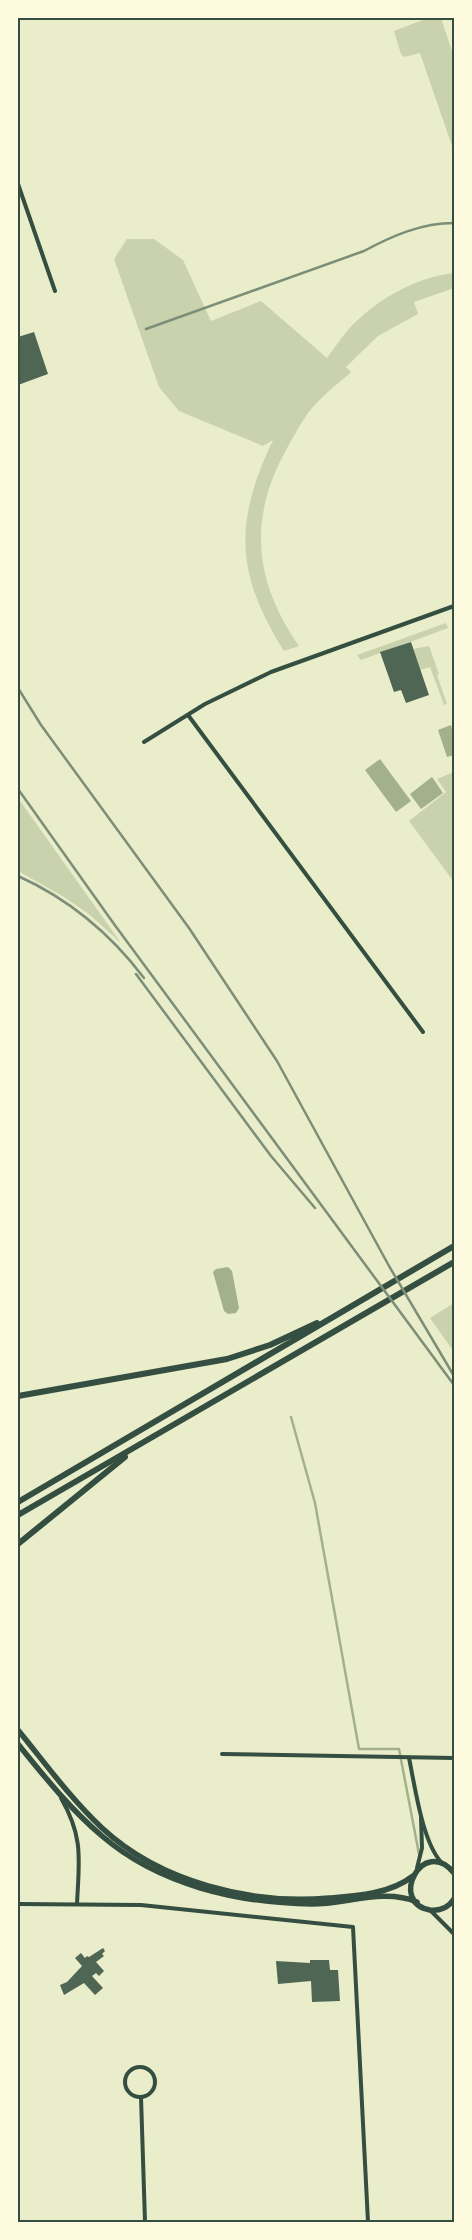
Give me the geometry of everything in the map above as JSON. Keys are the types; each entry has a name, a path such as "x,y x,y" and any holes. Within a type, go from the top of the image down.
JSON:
{"highway":[{"path":"18,1502 454,1246"},
{"path":"18,1515 454,1262"},
{"path":"18,1396 234,1357 278,1342 352,1306"},
{"path":"18,1544 50,1515 144,1442"}],"main road":[{"path":"18,1730 74,1799 103,1829 142,1858 190,1880 252,1894 307,1899 378,1891 395,1887 427,1863 442,1864 453,1870"},
{"path":"18,1744 56,1789 91,1826 121,1850 162,1873 198,1887 240,1898 285,1903 316,1904 381,1897 408,1899 428,1909 443,1908 454,1900"},
{"path":"412,1876 411,1889 417,1902"}],"street":[{"path":"18,184 55,290"},
{"path":"144,742 237,687 271,672 454,606"},
{"path":"188,715 423,1032"},
{"path":"222,1754 454,1758"},
{"path":"409,1758 420,1814 422,1848 417,1870"},
{"path":"56,1789 70,1815 77,1834 80,1852 77,1904"},
{"path":"420,1814 432,1848 442,1864"},
{"path":"454,1900 454,1912"},
{"path":"18,1904 142,1905 353,1927 368,2222"},
{"path":"428,1909 437,1915 454,1934"},
{"path":"139,2067 148,2069 155,2080 152,2091 141,2097 129,2092 125,2081 132,2070 139,2067"},
{"path":"141,2097 145,2222"}],"shaded area":[{"path":"428,18 441,18 454,57 454,152 420,53 404,57 401,54 394,31"},
{"path":"127,239 154,239 183,260 211,321 261,301 327,358 358,319 383,300 410,285 439,275 454,273 454,288 414,302 418,314 378,336 346,367 351,372 321,398 308,413 286,450 274,476 266,501 262,525 261,550 265,574 273,598 284,622 299,646 284,651 256,597 249,572 246,522 251,497 260,469 273,440 263,446 179,411 159,387 114,259"},
{"path":"446,623 448,628 361,660 357,655"},
{"path":"429,646 447,704 444,705 430,667 420,670 413,649"},
{"path":"451,725 454,735 454,755 447,757 438,730"},
{"path":"380,759 411,801 396,812 365,770"},
{"path":"454,772 454,882 409,821 446,792 437,779"},
{"path":"432,777 443,793 421,809 410,794"},
{"path":"18,798 121,943 90,915 64,897 18,871"},
{"path":"228,1267 232,1271 239,1308 236,1313 228,1314 224,1311 213,1272 216,1269"},
{"path":"454,1303 454,1352 430,1318"}],"building":[{"path":"34,332 48,374 18,385 18,337"},
{"path":"411,642 429,695 406,703 401,690 394,692 380,652"},
{"path":"103,1948 105,1951 102,1954 104,1956 96,1962 104,1971 99,1976 96,1973 92,1976 103,1988 95,1995 84,1983 64,1995 60,1985 67,1982 82,1966 75,1958 81,1953 85,1958 89,1957"},
{"path":"310,1960 329,1960 330,1970 338,1970 340,2001 312,2002 311,1981 278,1984 276,1961 310,1963"}],"waterway":[{"path":"291,1417 315,1503 359,1749 399,1749 419,1854"}],"railway":[{"path":"146,329 364,251 407,231 430,225 454,223"},
{"path":"18,688 41,725 189,928 277,1061 389,1266 454,1376"},
{"path":"18,789 114,924 454,1385"},
{"path":"18,876 54,895 87,919 117,946 144,978"},
{"path":"136,974 271,1156 315,1208"}]}
